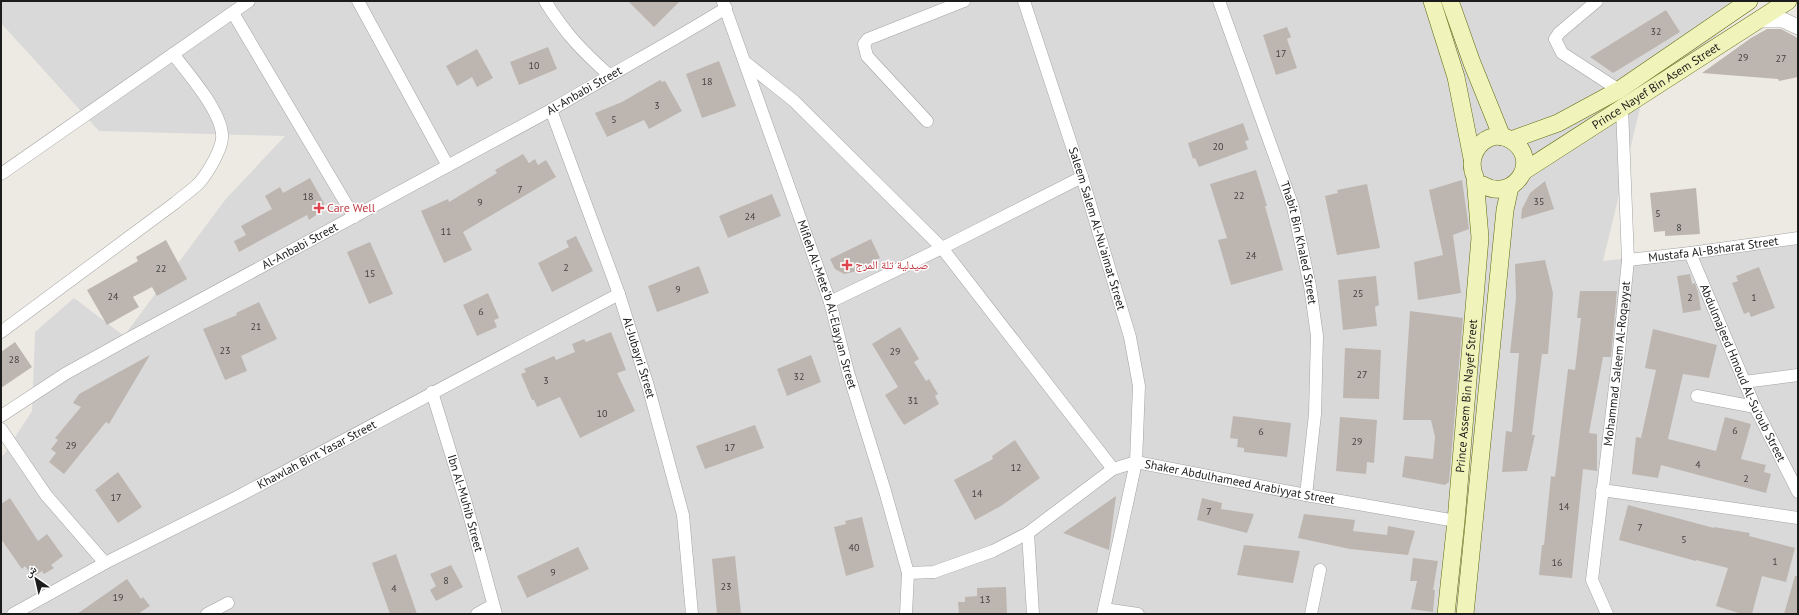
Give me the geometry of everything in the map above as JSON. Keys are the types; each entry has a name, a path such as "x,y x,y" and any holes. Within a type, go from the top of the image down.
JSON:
{"main road":[{"path":"1432,1 1456,77 1472,158 1472,168 1479,181 1493,190 1505,189 1516,183 1524,171 1525,162 1523,153 1518,146 1507,138 1469,56 1450,1"},
{"name":"Prince Nayef Bin Asem Street","path":"1507,138 1558,123 1619,90 1750,1"},
{"name":"Prince Nayef Bin Asem Street","path":"1524,171 1788,1"},
{"path":"1472,158 1480,143 1490,138 1507,138"},
{"name":"Prince Assem Bin Nayef Street","path":"1446,614 1456,521 1480,238 1479,181"},
{"name":"Prince Assem Bin Nayef Street","path":"1465,614 1505,210 1510,187"}],"street":[{"path":"1,174 249,1"},
{"path":"358,1 448,166"},
{"path":"545,1 567,34 584,54 609,75"},
{"path":"927,121 867,56 864,44 868,39 964,1"},
{"name":"Saleem Salem Al-Nu'aimat Street","path":"1024,1 1082,177 1130,337 1139,386 1136,462 1103,611"},
{"name":"Thabit Bin Khaled Street","path":"1219,1 1293,207 1310,286 1317,336 1315,414 1306,495"},
{"path":"1597,1 1559,33 1555,39 1562,53 1619,90"},
{"name":"Al-Anbabi Street","path":"1,416 65,374 122,342 551,110 609,75 685,34 724,5"},
{"name":"Mifleh Al-Mete'b Al-Elayyan Street","path":"724,5 830,302 848,372 885,491 908,573 906,614"},
{"path":"233,12 354,217"},
{"path":"1760,20 1783,20 1798,27"},
{"path":"1,332 175,203 200,182 219,151 223,135 217,116 196,83 173,54"},
{"path":"745,62 794,100 942,248 1113,469"},
{"name":"Mohammad Saleem Al-Roqayyat","path":"1607,614 1592,580 1618,361 1628,260 1622,108"},
{"name":"Al-Jubayri Street","path":"551,110 619,294 648,386 683,515 692,614"},
{"path":"830,302 942,248 1082,177"},
{"name":"Mustafa Al-Bsharat Street","path":"1628,260 1798,238"},
{"name":"Abdulmajeed Hmoud Al-Su'oub Street","path":"1690,253 1755,407 1798,492"},
{"name":"Khawlah Bint Yasar Street","path":"13,614 106,563 237,497 432,392 619,294"},
{"path":"1744,382 1798,375"},
{"name":"Ibn Al-Muhib Street","path":"432,392 466,503 495,609"},
{"path":"1697,396 1755,407"},
{"path":"1,429 46,495 106,563"},
{"name":"Shaker Abdulhameed Arabiyyat Street","path":"908,573 934,572 993,551 1028,533 1113,469 1136,462 1306,495 1456,521"},
{"path":"1602,490 1798,518"},
{"path":"1028,533 1033,614"},
{"path":"1311,614 1320,570"},
{"path":"207,614 228,603"},
{"path":"477,614 495,609"},
{"path":"1103,611 1138,614"}],"shaded area":[{"path":"1,1 1760,1 1644,92 1603,261 1798,240 1798,614 1,614 1,459 32,411 35,332 74,298 124,336 225,200 285,136 99,131 1,23"}],"building":[{"path":"628,1 680,1 654,27"},
{"path":"1666,10 1680,32 1613,73 1590,57"},
{"path":"1287,27 1291,37 1287,39 1297,68 1276,75 1263,35"},
{"path":"1767,29 1781,29 1798,39 1798,77 1779,81 1778,79 1702,73 1751,38"},
{"path":"548,47 557,69 519,85 510,62"},
{"path":"477,49 493,78 477,87 472,77 457,86 446,66"},
{"path":"719,61 736,106 702,118 686,74"},
{"path":"660,80 662,82 665,81 682,111 649,129 644,120 607,137 595,113 622,102"},
{"path":"1243,123 1249,140 1245,141 1248,149 1199,167 1195,158 1193,159 1188,143"},
{"path":"523,154 529,163 535,159 538,165 546,160 556,177 463,232 472,250 444,263 421,211 448,199 449,202 497,173 495,170"},
{"path":"1256,170 1267,206 1265,206 1283,270 1231,285 1218,240 1227,238 1210,184"},
{"path":"310,178 324,203 323,210 309,220 307,215 239,252 234,241 246,235 241,226 272,209 265,196 280,187 283,193"},
{"path":"1462,180 1469,229 1453,235 1461,293 1418,300 1414,262 1443,255 1429,190"},
{"path":"1545,181 1554,209 1521,219 1522,209 1530,193"},
{"path":"1367,184 1380,248 1337,255 1325,196 1338,193 1337,190"},
{"path":"1696,188 1700,234 1665,236 1665,231 1654,232 1650,193"},
{"path":"772,194 781,216 728,238 719,216"},
{"path":"576,236 593,271 552,292 538,263 569,247 566,241"},
{"path":"871,239 880,258 853,272 844,274 835,269 830,259"},
{"path":"166,240 187,279 157,296 152,287 133,297 139,307 107,325 87,290 138,261 136,257"},
{"path":"370,242 393,294 369,304 347,252"},
{"path":"1545,260 1553,293 1548,354 1542,354 1532,435 1535,435 1527,471 1502,472 1506,431 1512,432 1519,353 1510,353 1516,298 1515,264"},
{"path":"699,266 709,293 657,312 648,286"},
{"path":"1759,267 1775,308 1751,317 1749,312 1744,314 1732,283 1738,281 1736,276"},
{"path":"1690,274 1692,284 1695,283 1698,292 1701,310 1683,313 1677,276"},
{"path":"1376,276 1379,305 1375,307 1377,326 1343,330 1338,280"},
{"path":"1580,291 1617,291 1611,357 1603,357 1589,433 1597,434 1597,471 1583,469 1572,578 1539,575 1542,545 1544,545 1551,476 1555,477 1568,369 1575,370 1581,318 1577,318"},
{"path":"488,293 499,318 494,320 497,327 477,336 463,305"},
{"path":"259,302 277,339 241,356 247,371 225,380 203,329 237,315 236,313"},
{"path":"1410,311 1463,318 1449,482 1445,485 1402,477 1405,456 1433,459 1435,437 1431,420 1403,420"},
{"path":"900,327 919,359 914,362 926,381 929,379 938,394 935,396 939,404 904,425 885,395 898,387 872,344"},
{"path":"1653,329 1717,345 1709,378 1683,374 1668,439 1716,451 1725,417 1751,424 1741,459 1766,465 1764,472 1771,474 1766,493 1661,465 1658,478 1632,474 1636,437 1641,438 1656,370 1645,368"},
{"path":"611,332 626,370 617,373 635,411 580,438 560,397 537,407 534,400 532,400 521,374 526,372 524,369 554,356 556,360 575,352 572,344 584,339 586,342"},
{"path":"15,342 32,367 1,388 1,352"},
{"path":"1345,348 1381,350 1379,399 1343,398"},
{"path":"150,355 109,424 106,422 64,474 49,462 56,453 51,449 58,440 55,438 81,407 73,403 79,394"},
{"path":"811,355 821,382 787,396 777,369"},
{"path":"1233,416 1291,423 1287,457 1244,452 1244,448 1237,447 1238,439 1230,438"},
{"path":"1340,417 1377,420 1374,463 1367,462 1366,474 1336,471"},
{"path":"755,425 764,448 705,469 696,446"},
{"path":"1015,440 1040,478 1001,506 975,520 954,480 993,459 992,456"},
{"path":"118,472 142,507 118,523 95,490"},
{"path":"1116,496 1109,550 1063,533"},
{"path":"10,498 38,541 47,534 63,556 51,565 54,568 44,574 42,571 33,577 25,566 22,569 1,539 1,504"},
{"path":"1202,498 1222,503 1221,509 1254,514 1247,533 1197,520"},
{"path":"1628,505 1714,528 1750,533 1749,536 1795,548 1786,582 1762,576 1752,614 1742,614 1716,606 1728,568 1619,540"},
{"path":"1304,514 1355,520 1353,531 1387,535 1388,526 1415,531 1408,555 1350,549 1298,538"},
{"path":"862,517 874,567 846,576 834,527 846,524 845,521"},
{"path":"1244,545 1300,551 1293,583 1237,575"},
{"path":"578,547 589,569 527,598 517,576"},
{"path":"396,554 417,614 390,614 372,563"},
{"path":"735,556 741,614 717,614 712,559"},
{"path":"1413,558 1438,561 1433,590 1435,590 1433,612 1411,609 1417,581 1410,581"},
{"path":"451,565 463,587 436,601 430,590 436,586 430,574"},
{"path":"1795,576 1798,576 1798,614 1784,614"},
{"path":"127,579 141,599 143,597 150,606 138,614 77,614"},
{"path":"1006,587 1007,614 959,614 958,602 965,602 965,597 977,596 977,588"}],"place":[{"name":"Care Well","path":"319,208"},
{"name":"صيدلية تلة المرج","path":"847,265"}]}
